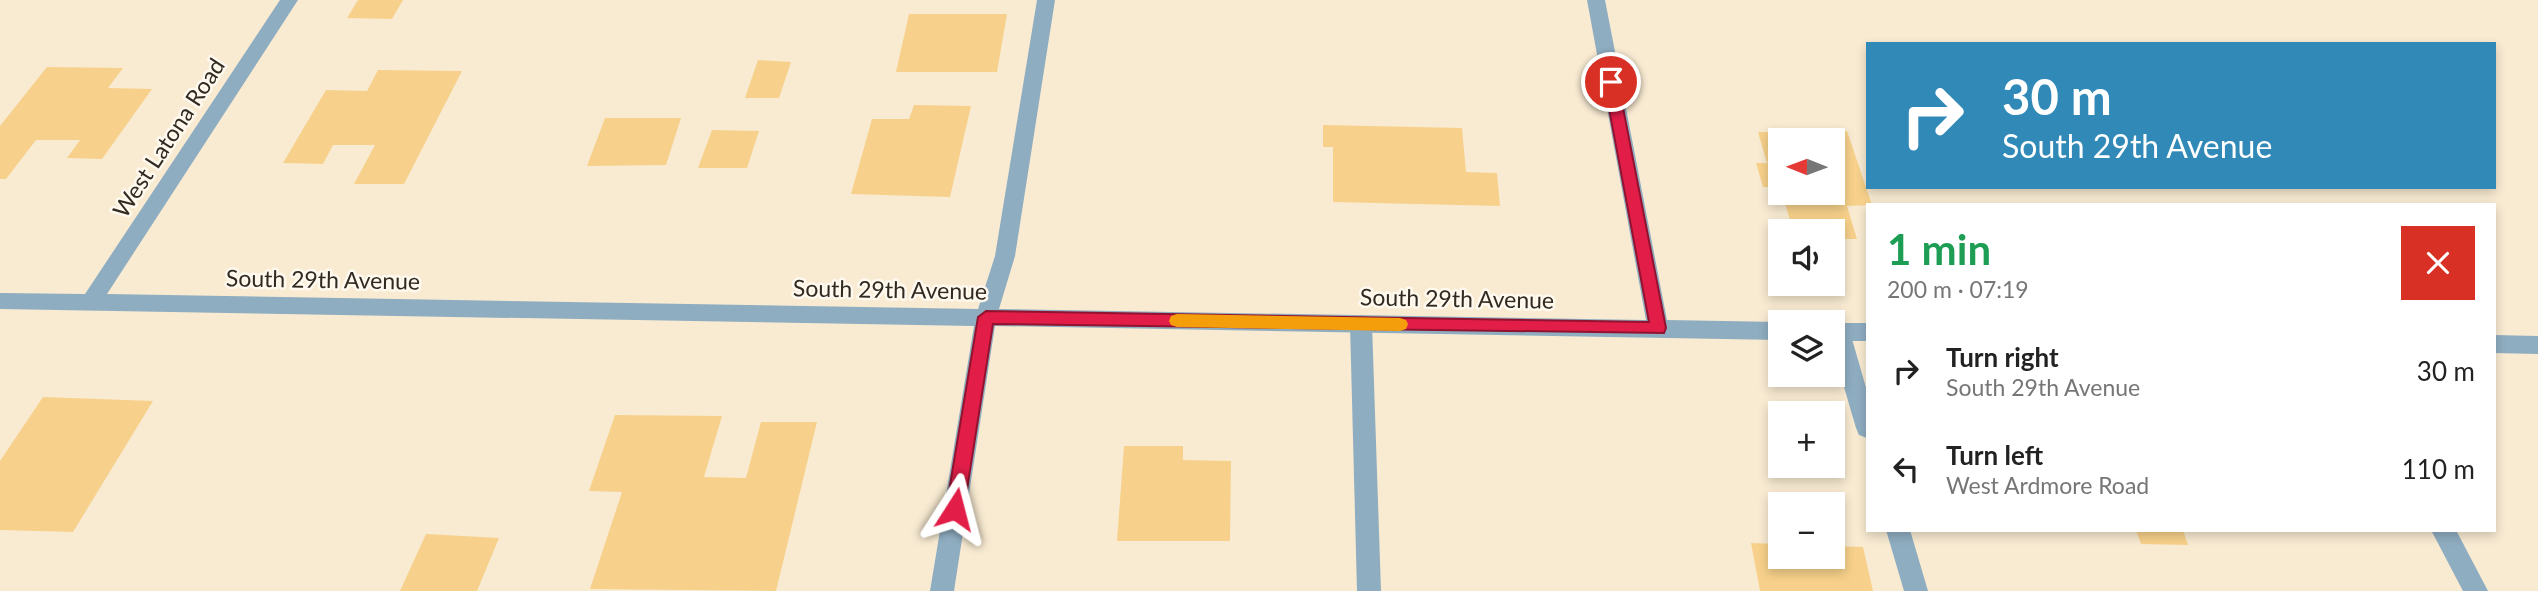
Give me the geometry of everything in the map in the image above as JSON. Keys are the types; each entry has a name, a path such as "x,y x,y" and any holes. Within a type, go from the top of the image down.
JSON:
{"street":[{"name":"West Latona Road","path":"91,302 289,0"},
{"path":"942,591 986,317 1006,256 1046,0"},
{"path":"1595,0 1658,328"},
{"name":"South 29th Avenue","path":"0,301 1768,331"},
{"path":"1361,324 1369,591"},
{"path":"1845,332 1866,332"},
{"path":"2496,344 2538,345"},
{"path":"1845,360 1866,425"},
{"path":"1899,532 1916,591"},
{"path":"2444,532 2476,591"}],"building":[{"path":"358,0 403,0 392,19 347,18"},
{"path":"909,14 1007,14 997,72 896,72"},
{"path":"758,60 791,62 779,98 745,98"},
{"path":"47,67 123,68 108,88 152,89 102,159 67,158 80,140 36,140 6,179 0,179 0,126"},
{"path":"378,70 462,71 404,184 354,184 375,145 333,145 323,164 283,163 326,90 367,91"},
{"path":"914,105 971,106 950,197 851,194 872,119 909,119"},
{"path":"605,118 681,118 666,165 587,166"},
{"path":"1323,125 1462,128 1466,172 1497,173 1500,206 1333,202 1333,147 1323,147"},
{"path":"712,130 759,131 747,168 698,168"},
{"path":"1847,131 1871,203 1847,206 1857,239 1845,239 1845,219 1790,219 1786,205 1845,205"},
{"path":"1758,132 1768,132 1768,187 1763,187 1756,163 1767,163"},
{"path":"43,397 153,401 73,532 0,530 0,461"},
{"path":"615,415 722,416 704,477 746,478 761,422 817,422 776,591 590,589 622,492 589,491"},
{"path":"1124,446 1183,446 1183,460 1231,461 1230,541 1117,541"},
{"path":"2137,532 2184,532 2188,545 2141,544"},
{"path":"426,534 499,538 477,591 400,591"},
{"path":"1751,543 1768,544 1768,569 1845,569 1845,546 1863,547 1873,591 1760,591"}],"slow traffic":[{"path":"1177,321 1400,324"}],"route":[{"path":"955,509 986,317 1658,328 1611,82"}]}
